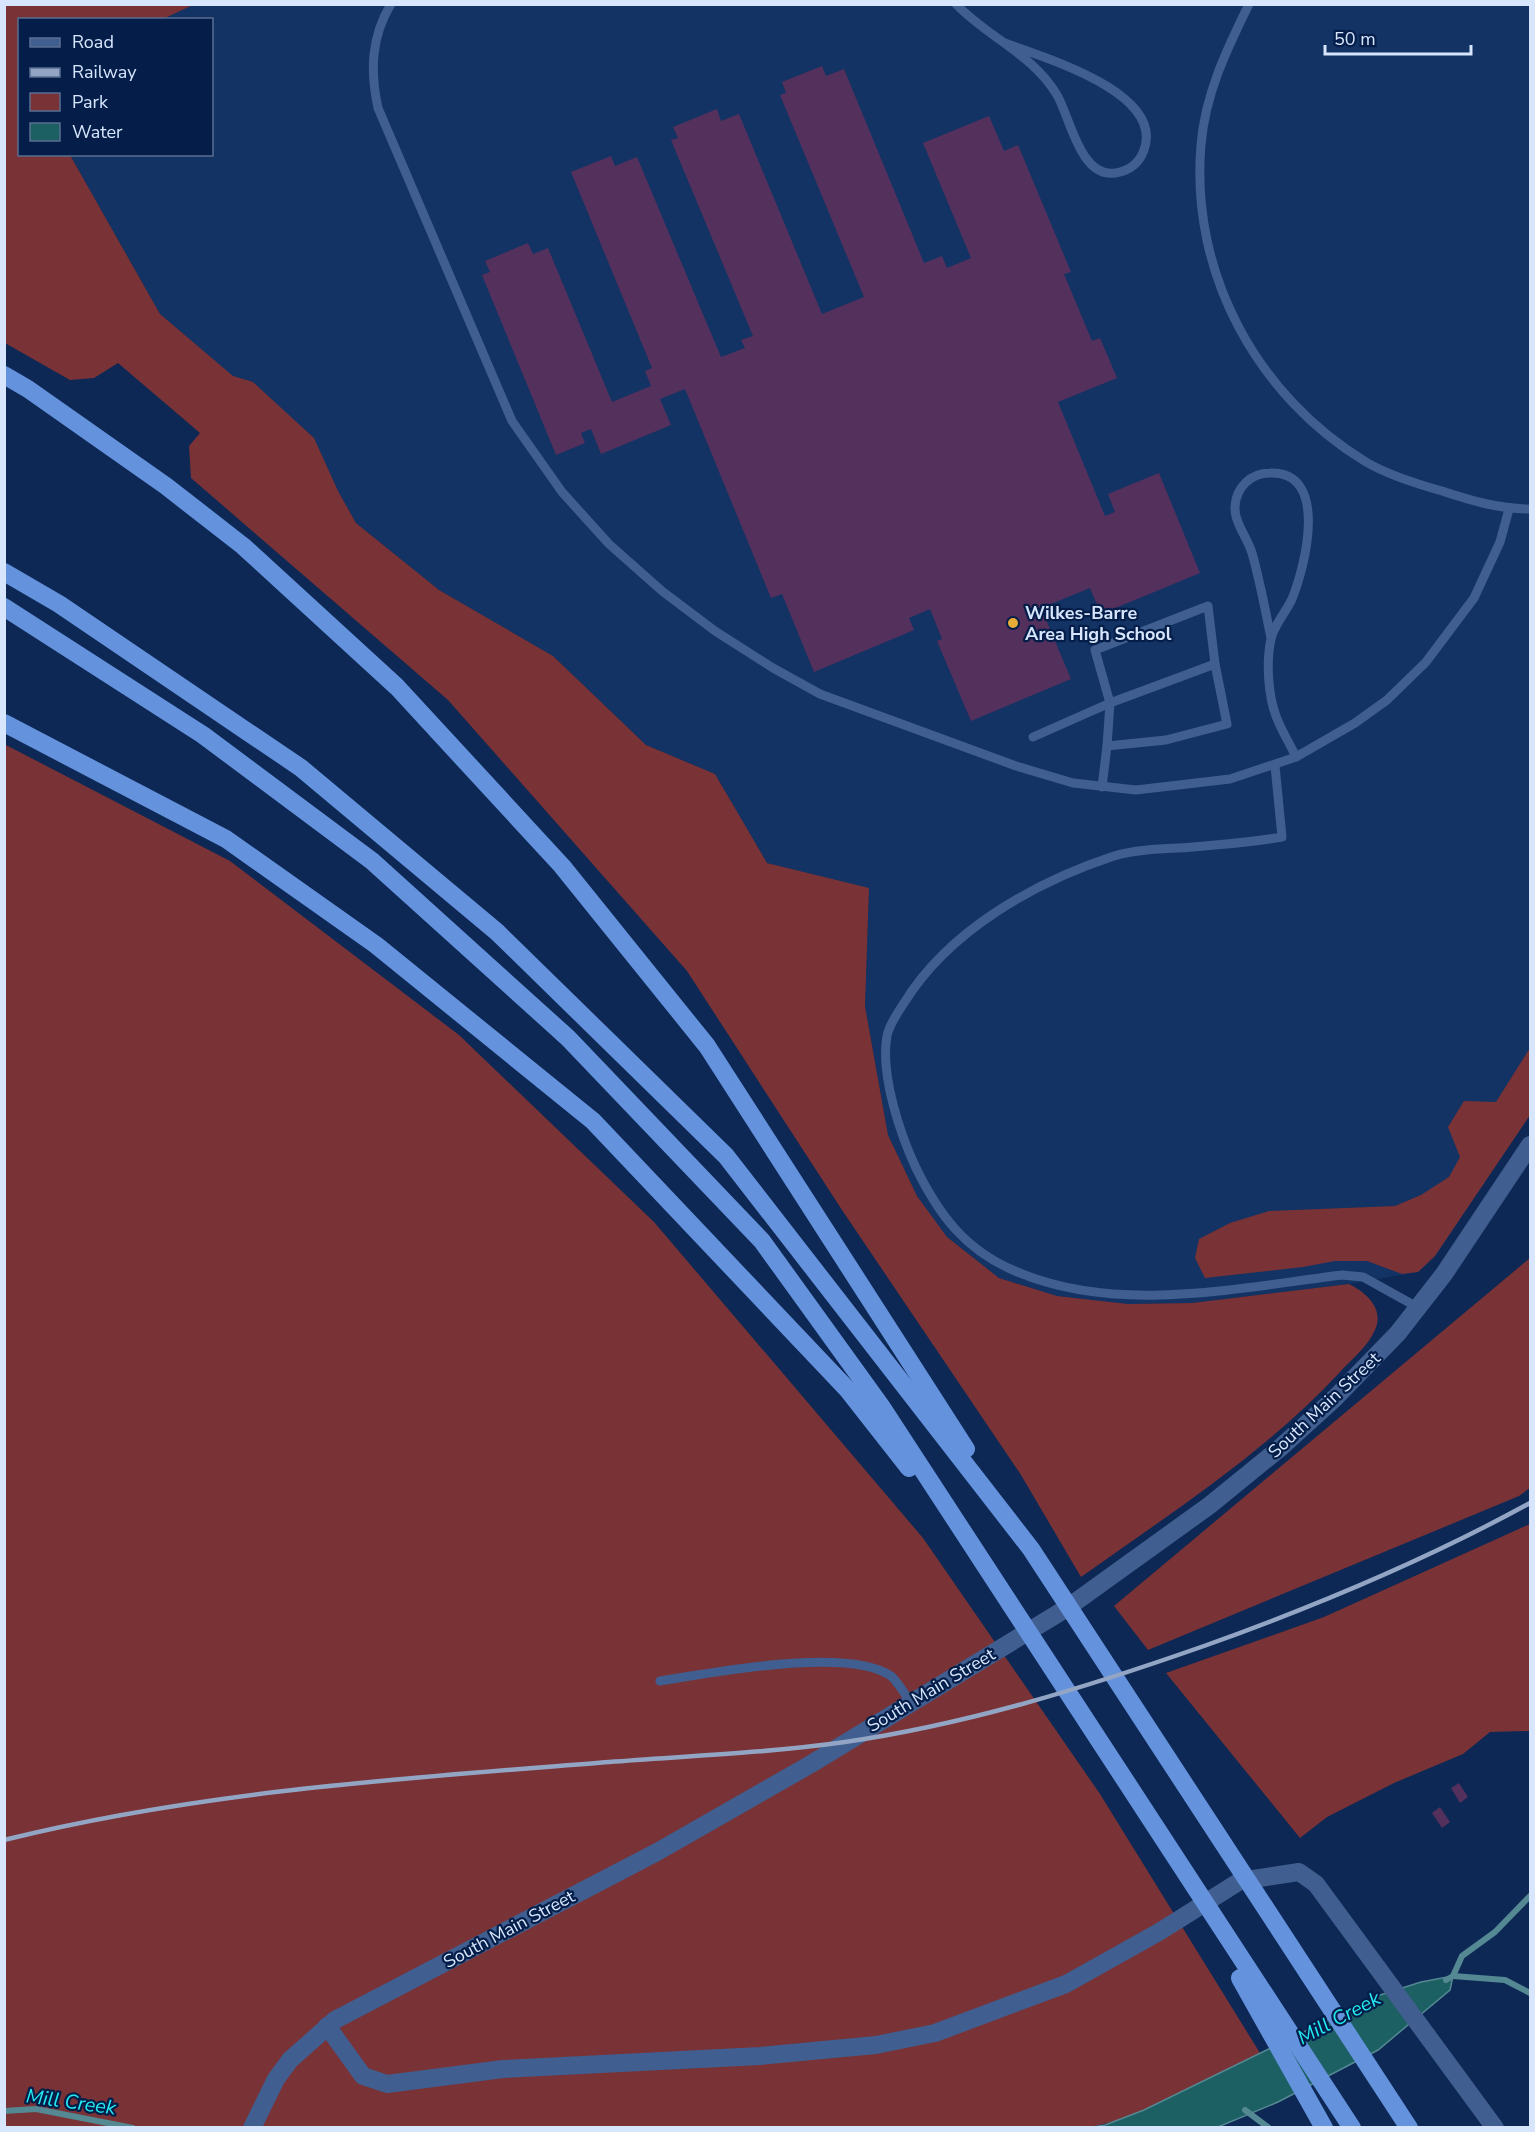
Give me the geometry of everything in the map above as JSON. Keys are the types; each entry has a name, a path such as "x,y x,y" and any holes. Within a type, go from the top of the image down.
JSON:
{"highway":[{"path":"4,375 166,486 243,546 397,687 561,866 707,1046 1035,1555 1409,2127"},
{"path":"4,572 59,604 301,768 497,932 726,1156 1035,1555"},
{"path":"4,607 203,735 372,861 568,1038 762,1241 880,1406 993,1576 1164,1844 1352,2127"},
{"path":"4,723 226,839 376,945 593,1121 847,1389 993,1576"},
{"path":"1164,1844 1324,2127"}],"main road":[{"name":"South Main Street","path":"254,2125 276,2079 290,2060 327,2026 657,1852 811,1764 1067,1608 1210,1505 1280,1448 1335,1398 1398,1333 1419,1308 1530,1145"},
{"path":"327,2026 363,2076 387,2084 504,2069 760,2056 876,2045 935,2033 1066,1984 1159,1932 1240,1881 1299,1872 1316,1884 1495,2127"}],"lane":[{"path":"391,4 379,23 373,53 375,92 384,126 512,421 538,461 578,510 609,544 662,591 773,668 820,694 1016,766 1073,783 1136,790 1230,779 1275,766 1296,757 1355,723 1388,700 1426,662 1474,598 1497,550 1509,509"},
{"path":"956,4 971,20 1034,66 1057,94 1081,151 1092,166 1109,174 1125,172 1137,164 1145,148 1145,129 1135,108 1115,90 1086,74 1005,43"},
{"path":"1249,4 1210,93 1201,146 1202,201 1210,255 1228,307 1255,359 1286,396 1327,435 1368,463 1422,485 1509,509 1530,509"},
{"path":"1271,638 1291,602 1302,573 1308,543 1305,494 1294,480 1278,472 1258,473 1244,484 1236,497 1234,510 1251,550 1271,638 1269,672 1275,715 1296,757"},
{"path":"1102,787 1110,704 1095,650 1208,606 1215,664 1227,724 1166,740 1107,746"},
{"path":"1033,737 1110,704 1215,664"},
{"path":"1275,766 1282,837 1117,855 1024,897 985,920 947,951 911,992 887,1035 887,1066 893,1104 911,1157 929,1194 952,1228 980,1252 1014,1271 1076,1289 1132,1294 1190,1293 1342,1275 1363,1277 1419,1308"},
{"path":"660,1681 781,1663 822,1663 867,1667 891,1677 910,1702"}],"shaded area":[{"name":"Wilkes-Barre Area High School","path":"193,5 1530,5 1530,1115 1435,1256 1418,1272 1349,1284 1192,1303 1128,1304 1057,1296 999,1278 947,1237 917,1196 888,1135 865,1006 869,889 767,863 715,774 646,745 553,656 439,590 356,523 338,491 253,382 233,377 160,314 71,156 213,156 213,18 165,18"}],"green space":[{"path":"5,4 193,5 165,18 18,18 18,156 71,156 160,314 233,376 253,382 314,438 338,491 356,523 439,590 553,656 646,745 715,774 767,863 869,888 865,1006 888,1135 917,1196 947,1237 999,1278 1057,1296 1128,1304 1192,1303 1349,1284 1367,1296 1375,1308 1377,1322 1369,1341 1311,1401 1249,1456 1081,1577 1021,1475 842,1210 687,971 448,700 191,478 189,446 200,433 118,363 94,378 70,380 5,343"},
{"path":"4,744 230,861 459,1035 654,1222 923,1538 1100,1794 1260,2053 1155,2107 1088,2127 5,2127"},
{"path":"1530,1048 1530,1115 1435,1256 1418,1272 1402,1274 1367,1261 1335,1261 1303,1267 1205,1278 1195,1258 1199,1239 1230,1223 1269,1211 1395,1206 1421,1195 1449,1177 1460,1157 1448,1127 1464,1101 1496,1102"},
{"path":"1530,1258 1530,1488 1519,1496 1148,1650 1114,1606"},
{"path":"1530,1524 1530,1731 1490,1732 1463,1754 1394,1783 1327,1817 1300,1838 1166,1673 1324,1617"}],"water":[{"path":"1453,1976 1450,1990 1378,2050 1278,2102 1218,2127 1088,2128 1105,2125 1144,2110 1377,1996 1421,1982"}],"building":[{"path":"822,66 826,76 844,69 924,263 942,256 947,268 971,258 923,143 989,116 1004,151 1018,145 1071,272 1064,274 1092,341 1100,338 1117,378 1058,402 1105,516 1115,512 1108,494 1159,473 1200,573 1101,614 1090,588 1041,608 1071,679 971,721 937,641 942,639 930,609 909,618 914,630 814,672 782,594 771,598 685,389 660,399 671,425 601,454 591,429 581,433 585,443 556,455 482,275 490,272 485,261 528,243 533,254 548,248 612,402 651,386 645,371 652,368 571,172 611,156 615,166 637,157 721,357 745,348 741,340 753,336 671,140 678,138 673,127 717,109 721,121 739,114 822,314 864,297 780,95 786,93 782,82"},
{"path":"1459,1783 1468,1797 1460,1803 1451,1788"},
{"path":"1440,1807 1450,1822 1442,1828 1432,1813"}],"waterway":[{"name":"Mill Creek","path":"1446,1980 1453,1976 1462,1956 1495,1932 1530,1896"},
{"path":"1453,1976 1505,1980 1530,1993"},
{"name":"Mill Creek","path":"4,2111 36,2109 133,2128"},
{"path":"1245,2110 1269,2128"}],"railway":[{"path":"4,1840 78,1823 229,1798 457,1774 786,1749 845,1742 937,1725 1072,1690 1246,1631 1411,1563 1530,1503"}],"place":[{"name":"Wilkes-Barre Area High School","path":"1013,623"}]}
